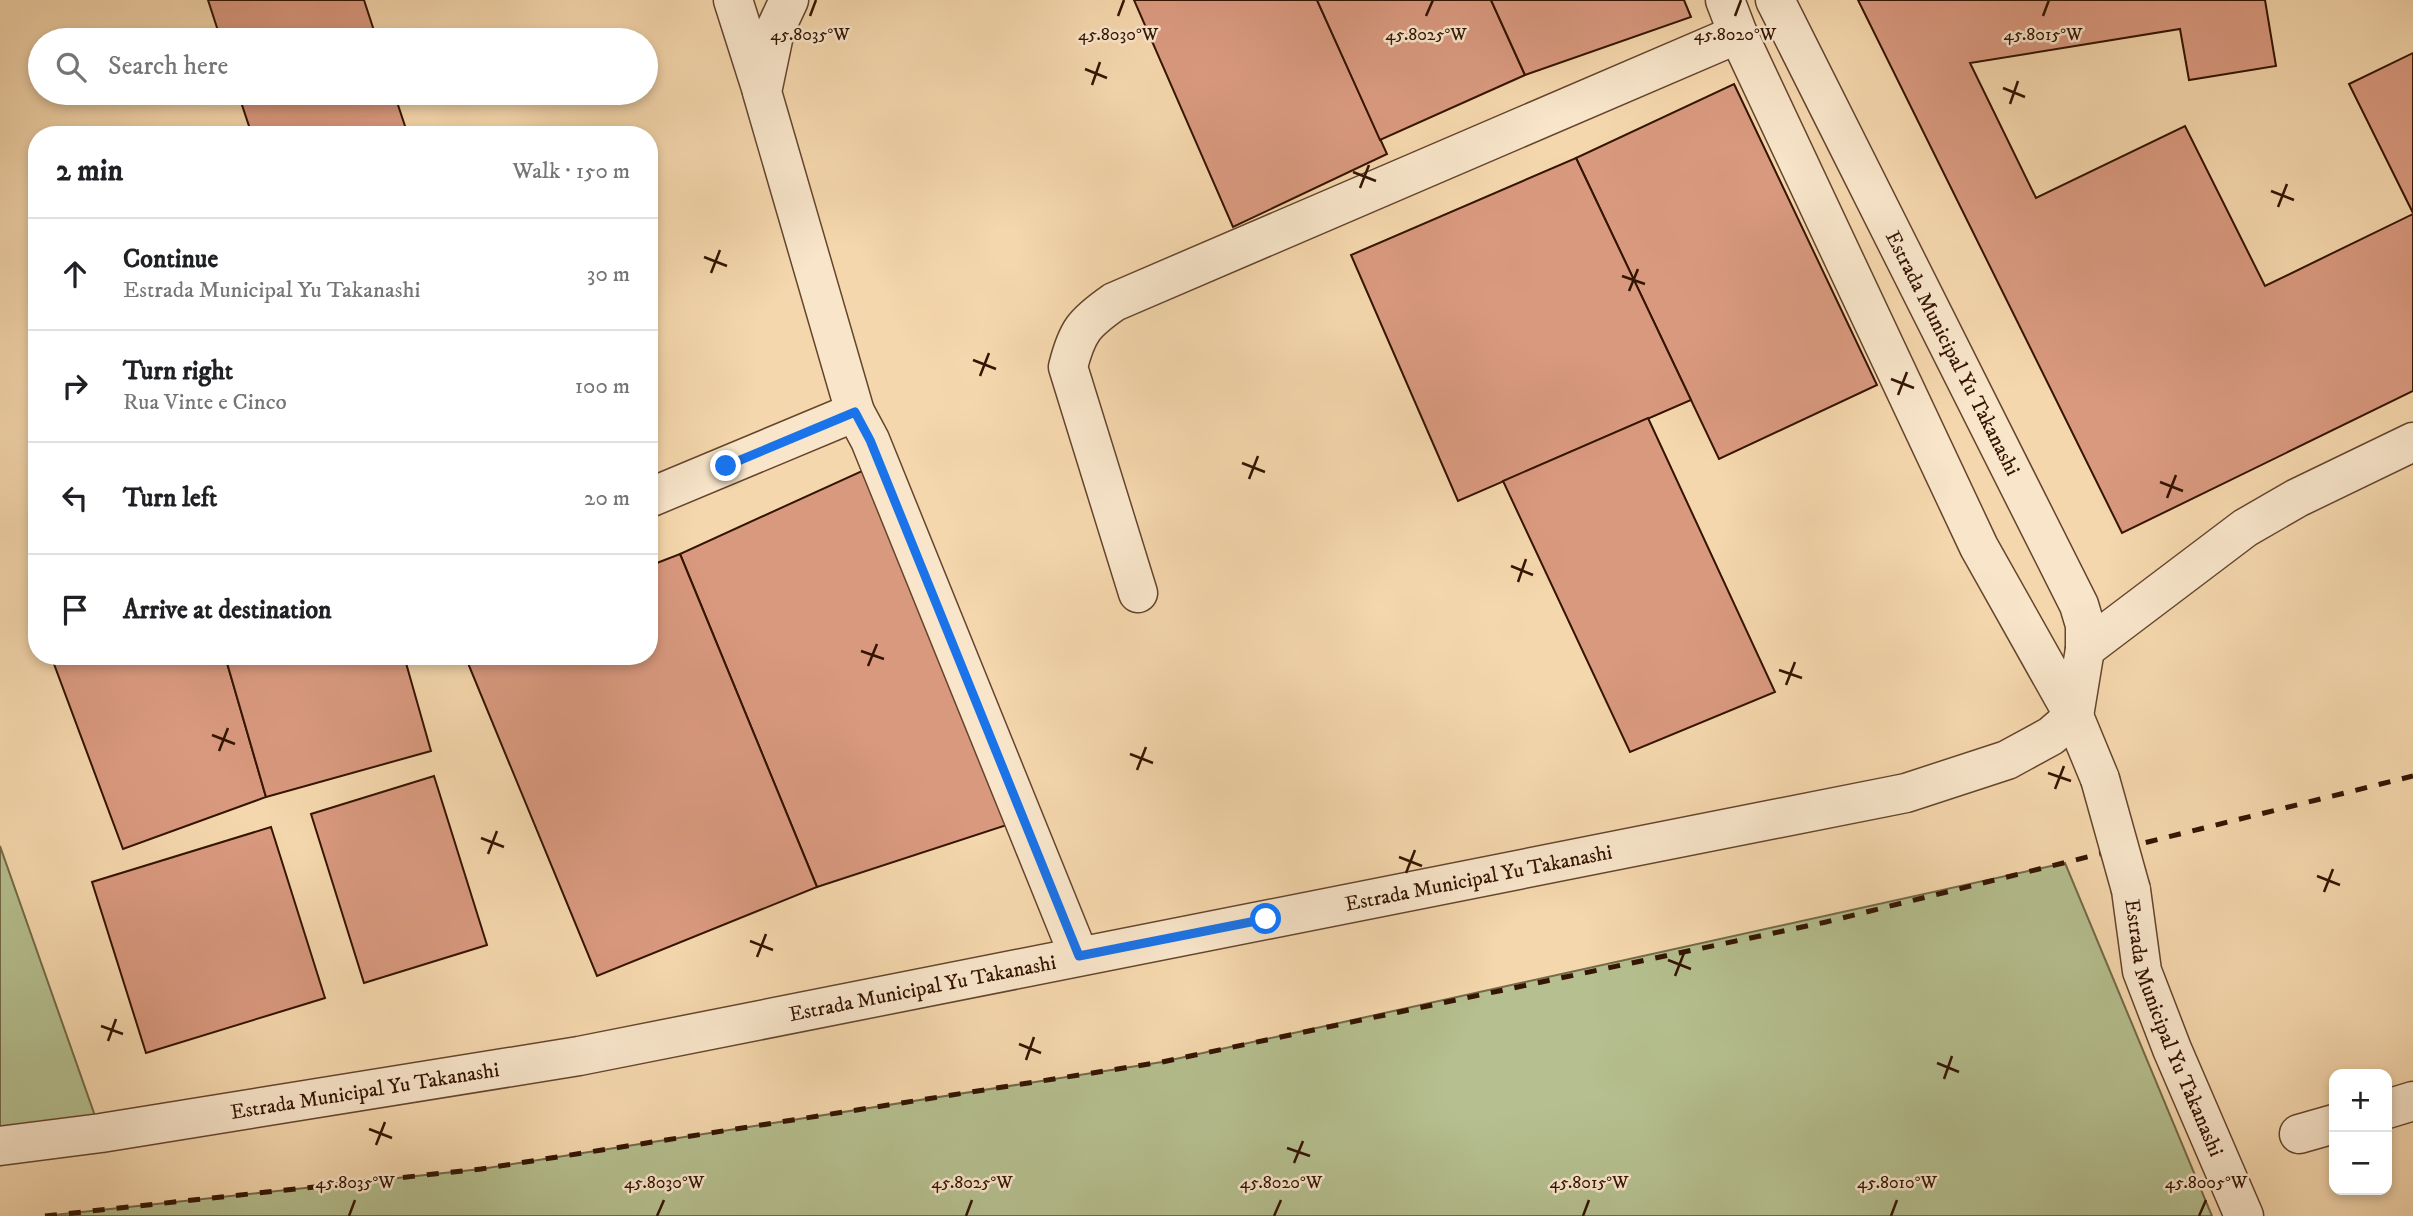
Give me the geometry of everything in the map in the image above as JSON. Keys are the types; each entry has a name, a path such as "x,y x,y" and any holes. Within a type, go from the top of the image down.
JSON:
{"street":[{"path":"733,0 855,412 870,440 1079,956"},
{"path":"762,92 775,30 789,0"},
{"name":"Estrada Municipal Yu Takanashi","path":"1775,0 2079,605 2085,625 2085,649 2074,716 2100,779 2131,890 2142,971 2172,1049 2244,1216"},
{"path":"1138,593 1068,367 1074,343 1089,319 1126,296 1732,17 1979,547 2074,716"},
{"path":"658,494 855,412"},
{"path":"2085,649 2245,528 2297,498 2413,442"},
{"name":"Estrada Municipal Yu Takanashi","path":"0,1146 101,1133 579,1056 1906,793 2007,760 2051,736 2074,716"},
{"path":"2392,1107 2413,1101"}],"green space":[{"path":"0,846 101,1133 0,1146"},
{"path":"2065,863 2212,1216 45,1216 481,1169 1162,1062"}],"building":[{"path":"208,0 364,0 373,28 217,28"},
{"path":"1134,0 1317,0 1387,154 1233,227"},
{"path":"1317,0 1491,0 1525,75 1380,140"},
{"path":"1491,0 1684,0 1691,17 1525,75"},
{"path":"1858,0 2265,0 2276,66 2189,80 2180,29 1970,63 2036,198 2185,126 2265,286 2413,214 2413,391 2122,533"},
{"path":"2413,53 2413,213 2349,84"},
{"path":"1734,84 1877,385 1719,459 1576,158"},
{"path":"242,105 398,105 405,126 249,126"},
{"path":"1576,158 1691,400 1458,501 1351,255"},
{"path":"1648,418 1775,692 1630,752 1503,481"},
{"path":"862,471 1013,823 817,887 680,554"},
{"path":"680,554 817,887 597,976 469,665 658,665 658,563"},
{"path":"54,665 228,665 266,797 123,849"},
{"path":"228,665 407,665 431,751 266,797"},
{"path":"434,776 487,945 364,983 311,814"},
{"path":"271,827 325,998 146,1053 92,882"}],"railway":[{"path":"45,1216 481,1169 1162,1062 1826,922 2413,776"}],"route":[{"path":"726,466 855,412 870,440 1079,956 1266,919"}]}
